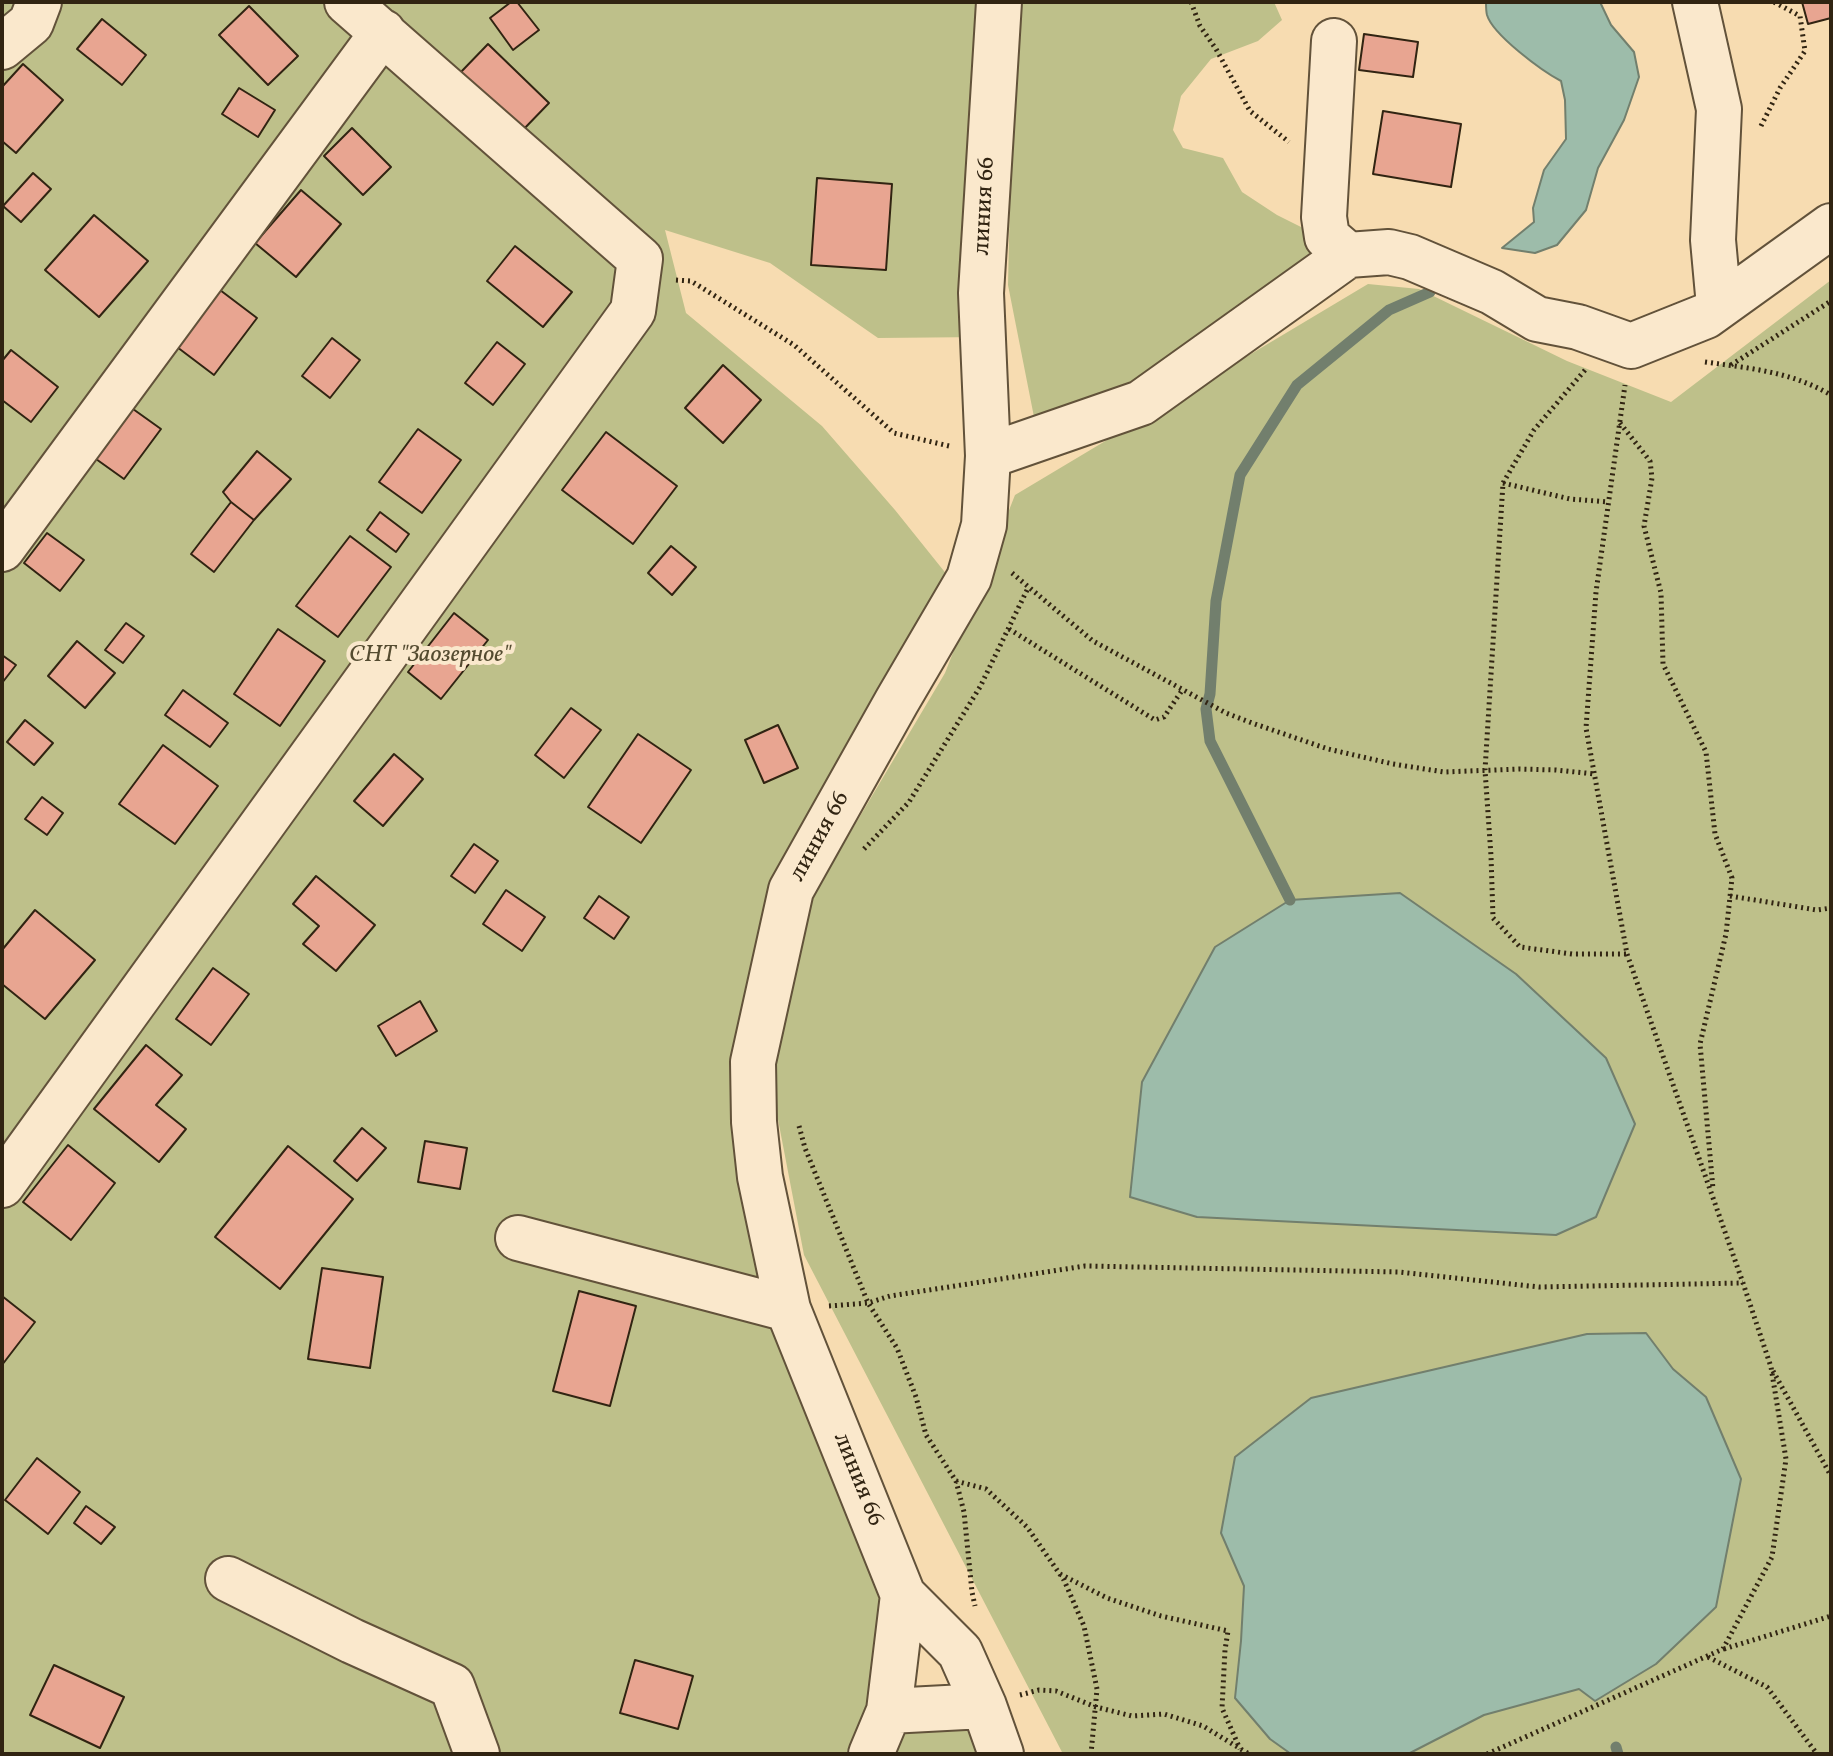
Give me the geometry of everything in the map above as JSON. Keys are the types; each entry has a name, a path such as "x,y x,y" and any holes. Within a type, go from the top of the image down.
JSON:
{"street":[{"path":"2,47 31,23 39,2"},
{"path":"2,1185 633,311 640,259 347,2"},
{"path":"1695,2 1719,109 1713,240 1719,306"},
{"name":"линия 66","path":"969,1635 903,1595 788,1309 760,1177 754,1122 753,1062 791,890 969,578 984,525 988,456 981,293 997,3"},
{"path":"2,549 383,32"},
{"path":"1334,41 1324,217 1327,237 1348,255"},
{"path":"988,456 1141,403 1348,255 1389,252 1410,257 1492,292 1537,319 1634,340 1706,316 1831,226"},
{"path":"518,1238 788,1309"},
{"path":"228,1579 352,1641 452,1686 477,1754"},
{"path":"871,1754 889,1711 903,1595"},
{"path":"969,1635 984,1706 1001,1754"},
{"path":"889,1711 984,1706"}],"path":[{"path":"1191,2 1200,26 1250,111 1326,175"},
{"path":"1756,135 1780,88 1805,51 1800,16 1774,2"},
{"path":"637,283 691,281 794,345 894,433 988,456"},
{"path":"1730,366 1831,301"},
{"path":"1634,340 1697,361 1773,371 1816,386 1831,395"},
{"path":"1634,340 1596,592 1586,728 1627,954 1771,1367 1786,1459 1772,1557 1723,1649"},
{"path":"1627,954 1572,954 1520,947 1493,918 1485,770 1503,483 1534,430 1634,340"},
{"path":"1620,423 1650,461 1652,478 1644,526 1661,593 1663,664 1706,752 1715,834 1732,878 1726,934 1700,1044 1713,1198"},
{"path":"1503,483 1570,499 1609,502"},
{"path":"978,545 1093,641 1226,713 1328,749 1393,764 1444,772 1556,770 1595,774"},
{"path":"859,854 909,802 980,687 1028,588"},
{"path":"1009,629 1155,720 1164,717 1183,689"},
{"path":"1730,896 1817,910 1831,908"},
{"path":"796,1117 805,1148 868,1303 897,1348 916,1397 926,1435 956,1481 964,1512 972,1592 969,1635"},
{"path":"788,1309 868,1303 890,1296 1085,1266 1399,1272 1539,1287 1743,1283"},
{"path":"1771,1367 1831,1476"},
{"path":"956,1481 986,1489 1027,1527 1059,1573 1084,1626 1097,1689 1091,1754"},
{"path":"1059,1573 1107,1598 1161,1616 1228,1631 1222,1708 1240,1749"},
{"path":"1487,1754 1723,1649 1831,1616"},
{"path":"1708,1657 1767,1687 1817,1754"},
{"path":"984,1706 1039,1690 1056,1691 1096,1707 1132,1716 1164,1714 1203,1726 1249,1754"}],"green space":[{"name":"СНТ \"Заозерное\"","path":"2,2 999,2 983,337 878,338 770,263 665,230 686,313 822,426 960,591 791,890 760,1177 903,1595 871,1754 2,1754"},
{"path":"1021,2 1274,2 1282,20 1258,41 1211,59 1181,96 1173,130 1183,148 1223,158 1242,192 1309,231 1310,253 1134,389 1051,419 1034,417 1008,285 1014,14"},
{"path":"1831,280 1831,1754 1063,1754 804,1255 771,1083 796,924 945,673 1015,495 1368,284 1419,289 1567,361 1671,402"},
{"path":"896,1710 987,1716 1001,1754 876,1754"}],"shaded area":[{"path":"1486,2 1600,2 1611,25 1634,52 1639,77 1624,120 1598,168 1586,210 1557,245 1535,253 1502,248 1534,222 1533,208 1544,170 1566,139 1565,100 1561,81 1531,61 1498,32 1487,15"},
{"path":"1400,893 1516,974 1606,1058 1635,1124 1596,1217 1556,1235 1197,1217 1130,1197 1142,1082 1215,947 1290,900"},
{"path":"1646,1333 1673,1369 1706,1397 1741,1479 1716,1607 1656,1664 1595,1701 1579,1689 1484,1715 1408,1754 1291,1754 1270,1739 1235,1698 1244,1586 1221,1533 1235,1457 1311,1398 1587,1334"}],"building":[{"path":"511,2 517,2 539,30 513,50 490,18"},
{"path":"1802,2 1831,2 1831,18 1808,24"},
{"path":"249,6 298,56 268,85 219,35"},
{"path":"102,19 146,55 122,85 77,49"},
{"path":"1364,34 1418,42 1413,77 1359,70"},
{"path":"488,44 549,103 521,132 460,73"},
{"path":"23,64 63,100 16,153 2,141 2,87"},
{"path":"239,88 275,110 258,137 222,114"},
{"path":"1383,111 1461,124 1451,187 1373,174"},
{"path":"352,128 391,167 363,195 324,156"},
{"path":"33,173 51,189 21,222 3,206"},
{"path":"817,178 892,184 886,270 811,265"},
{"path":"301,190 341,224 296,277 255,243"},
{"path":"94,215 148,261 99,317 45,270"},
{"path":"515,246 572,292 543,327 487,281"},
{"path":"220,290 257,318 214,375 177,347"},
{"path":"332,338 360,360 330,398 302,376"},
{"path":"497,342 525,364 493,405 465,383"},
{"path":"11,350 58,387 31,422 2,400 2,361"},
{"path":"723,365 761,400 723,443 685,408"},
{"path":"133,409 161,429 124,479 96,459"},
{"path":"418,429 461,460 422,513 379,482"},
{"path":"606,432 677,486 633,544 562,490"},
{"path":"257,451 291,479 254,520 223,492"},
{"path":"231,502 254,520 214,572 191,554"},
{"path":"380,512 409,534 396,552 367,530"},
{"path":"47,533 84,560 60,591 24,563"},
{"path":"350,536 391,567 338,637 296,606"},
{"path":"671,546 696,567 672,595 648,573"},
{"path":"454,613 488,640 441,699 408,672"},
{"path":"126,623 144,636 123,663 105,650"},
{"path":"278,629 325,661 280,726 234,694"},
{"path":"77,641 115,673 85,708 48,676"},
{"path":"2,655 16,665 2,683"},
{"path":"183,690 228,723 210,747 165,715"},
{"path":"571,708 601,730 564,778 535,755"},
{"path":"25,720 53,743 34,765 7,742"},
{"path":"778,725 798,768 764,783 745,740"},
{"path":"638,734 691,770 641,843 588,807"},
{"path":"163,745 218,786 175,844 119,804"},
{"path":"394,754 423,779 383,826 354,801"},
{"path":"42,797 63,813 47,835 25,819"},
{"path":"474,844 498,861 475,893 451,876"},
{"path":"316,876 375,925 336,971 303,944 319,926 293,904"},
{"path":"506,890 545,917 522,951 483,924"},
{"path":"599,896 629,917 614,939 584,918"},
{"path":"35,910 95,960 45,1019 2,984 2,950"},
{"path":"213,968 249,994 211,1045 176,1019"},
{"path":"420,1001 437,1031 396,1056 378,1026"},
{"path":"146,1045 182,1075 156,1105 186,1129 159,1162 94,1109"},
{"path":"362,1128 386,1148 357,1181 334,1161"},
{"path":"425,1141 467,1148 460,1189 418,1182"},
{"path":"68,1145 115,1183 71,1240 23,1202"},
{"path":"288,1146 353,1199 280,1289 215,1237"},
{"path":"322,1268 383,1277 370,1368 308,1359"},
{"path":"579,1291 636,1306 610,1406 553,1391"},
{"path":"2,1296 35,1322 2,1365"},
{"path":"37,1458 80,1492 48,1534 5,1500"},
{"path":"86,1506 115,1527 101,1544 74,1523"},
{"path":"635,1660 693,1676 678,1729 620,1713"},
{"path":"54,1665 124,1697 100,1748 30,1715"}],"waterway":[{"path":"1290,900 1210,741 1206,709 1210,694 1216,601 1240,475 1297,385 1389,310 1430,292"},
{"path":"1616,1747 1618,1754"}]}
